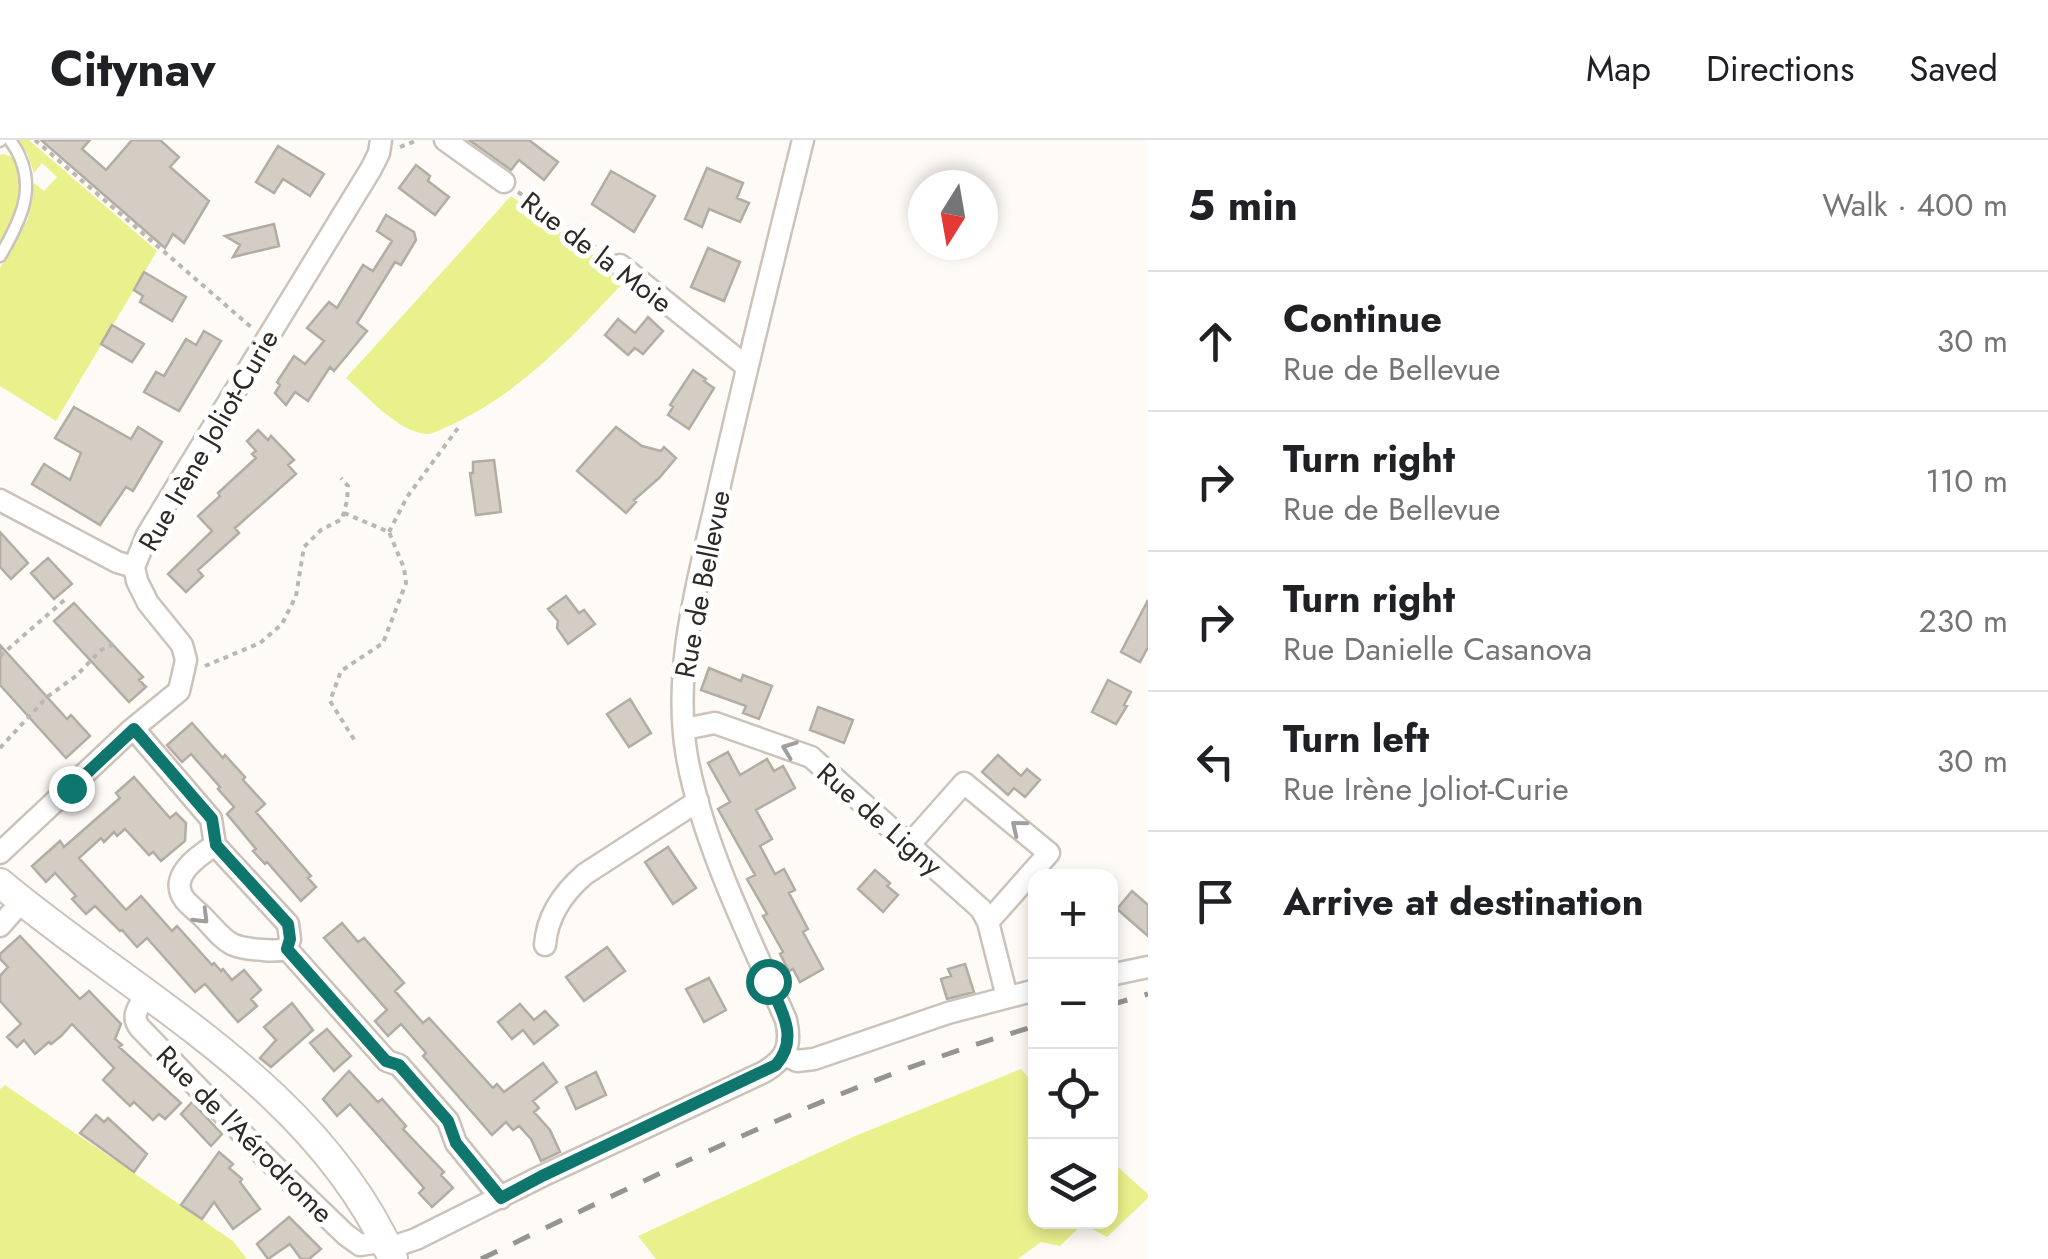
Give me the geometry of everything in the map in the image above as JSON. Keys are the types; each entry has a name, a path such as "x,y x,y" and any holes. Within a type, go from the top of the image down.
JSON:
{"street":[{"name":"Rue de la Moie","path":"445,140 504,182"},
{"name":"Rue de Bellevue","path":"784,1056 788,1042 786,1020 717,859 698,802 688,760 682,702 687,638 746,367 802,140"},
{"name":"Rue Irène Joliot-Curie","path":"0,854 178,691 186,660 182,645 148,603 134,566 148,534 379,153 389,145"},
{"name":"Rue de la Moie","path":"620,265 746,367"},
{"path":"4,502 117,562 134,566"},
{"name":"Rue de Ligny","path":"684,730 715,723 810,758 981,909 1007,996"},
{"path":"134,729 212,819 216,845 288,924 287,949"},
{"path":"910,844 964,783 1049,852 988,922"},
{"path":"545,945 548,922 574,883 698,802"},
{"path":"216,845 187,866 182,874 182,898 229,944 239,948 287,949"},
{"name":"Rue de l'Aérodrome","path":"0,883 227,1054 294,1116 348,1182 390,1252"},
{"path":"0,926 22,901"},
{"path":"287,949 386,1061 399,1065 436,1107 448,1121 456,1143 501,1198"},
{"path":"1118,973 1148,967"},
{"path":"390,1252 764,1072 784,1056 797,1061 814,1059 948,1013 1028,992"},
{"name":"Rue de l'Aérodrome","path":"146,995 134,1021 165,1054 346,1235 360,1245 373,1243 390,1252"}],"lane":[{"path":"0,256 14,232 26,193 22,161 10,140"}],"path":[{"path":"35,140 266,340"},
{"path":"389,145 418,140"},
{"name":"Rue de la Moie","path":"504,182 620,265"},
{"path":"390,532 408,497 458,428"},
{"path":"202,654 201,666 260,643 282,624 296,596 304,547 321,530 342,519 348,486 341,478"},
{"path":"344,512 390,532 406,583 384,643 341,671 330,701 355,740"},
{"path":"0,656 68,597"},
{"path":"0,748 46,697 76,676 100,650 114,644"}],"green space":[{"path":"17,140 29,140 157,251 56,421 0,386 0,268 28,219 34,183 44,191 57,177 42,163 34,173"},
{"path":"0,155 14,158 20,191 15,212 0,242"},
{"path":"511,196 627,279 545,361 500,397 435,432 416,432 384,412 346,378"},
{"path":"1021,1069 1028,1077 1028,1229 1078,1229 1060,1246 1041,1242 1018,1259 656,1259 638,1236 855,1136"},
{"path":"5,1085 233,1241 247,1259 0,1259 0,1089"},
{"path":"1118,1167 1148,1194 1118,1227"},
{"path":"1092,1229 1115,1229 1107,1237"}],"building":[{"path":"41,140 90,140 82,149 106,170 132,140 160,140 179,157 170,167 209,201 184,243 173,234 165,248"},
{"path":"469,140 529,140 558,162 544,180 519,160 511,170"},
{"path":"278,146 324,174 310,196 283,179 274,193 256,182"},
{"path":"416,165 430,176 428,181 449,197 435,215 399,188"},
{"path":"707,168 743,183 737,198 749,203 740,222 709,209 702,227 685,219"},
{"path":"611,171 655,196 634,232 592,204"},
{"path":"386,215 414,232 416,240 401,265 395,262 357,323 367,331 334,371 330,367 308,401 295,392 286,405 275,393 280,385 277,382 294,356 305,364 324,341 307,328 329,302 337,308 363,265 373,271 392,241 377,231"},
{"path":"274,224 279,246 233,257 240,245 225,236"},
{"path":"708,248 740,262 724,301 691,287"},
{"path":"144,272 186,297 172,321 140,302 143,296 134,290"},
{"path":"648,317 663,331 643,354 635,348 628,355 605,335 618,319 635,333"},
{"path":"112,325 144,344 132,362 101,344"},
{"path":"204,331 221,341 179,411 144,392 156,372 164,376 186,339 196,345"},
{"path":"693,370 714,388 689,429 668,415 673,407 670,405"},
{"path":"74,407 131,439 138,427 162,442 133,491 126,487 100,525 32,484 44,464 70,480 81,453 55,438"},
{"path":"616,427 642,446 661,451 664,447 676,458 626,513 577,471"},
{"path":"258,430 268,440 271,436 294,460 288,465 296,474 235,528 239,533 198,570 203,576 186,592 168,574 212,531 198,516 256,458 252,454 256,451 247,441"},
{"path":"494,460 501,512 476,515 470,473 473,462"},
{"path":"0,532 28,563 11,579 0,567"},
{"path":"48,558 72,584 54,599 31,573"},
{"path":"566,596 579,613 584,610 595,624 568,644 548,609"},
{"path":"1148,600 1148,647 1140,662 1121,652"},
{"path":"74,603 143,677 139,680 146,687 129,702 54,621"},
{"path":"0,645 67,719 71,715 90,736 66,758 0,685"},
{"path":"709,668 741,681 743,675 772,686 759,719 743,713 746,706 701,690"},
{"path":"1108,680 1131,692 1116,724 1092,712"},
{"path":"630,699 651,733 629,747 607,714"},
{"path":"818,707 853,720 844,743 810,730"},
{"path":"192,723 245,777 243,780 265,804 256,812 311,876 308,878 316,887 301,901 253,851 256,849 227,814 234,807 220,787 191,754 182,762 167,745"},
{"path":"728,752 740,775 767,759 774,771 783,766 795,788 756,810 772,839 760,846 775,874 784,869 795,890 789,893 808,929 803,932 823,969 800,982 780,954 783,952 763,916 767,914 747,879 755,875 718,809 730,802 708,763"},
{"path":"998,755 1021,776 1027,769 1040,780 1025,797 1014,788 1008,795 982,772"},
{"path":"134,777 170,818 176,813 186,823 185,841 161,861 153,852 149,855 125,829 117,836 114,832 104,842 101,838 79,858 126,910 141,896 172,931 177,926 212,965 223,969 232,980 244,970 261,990 251,999 257,1006 238,1022 205,984 195,992 147,938 137,947 95,906 86,914 55,873 46,882 32,866 60,841 64,847 120,798 116,793"},
{"path":"668,847 696,888 673,904 645,862"},
{"path":"875,870 898,895 883,912 858,889"},
{"path":"1132,891 1148,905 1148,936 1118,910"},
{"path":"342,923 358,942 364,938 404,983 395,991 423,1023 429,1018 493,1088 497,1084 504,1092 543,1063 557,1082 533,1101 539,1108 534,1112 550,1130 560,1152 541,1161 531,1139 519,1126 513,1130 506,1122 492,1135 423,1056 426,1053 401,1024 388,1036 375,1021 387,1010 324,938"},
{"path":"20,936 80,999 89,991 121,1024 115,1039 122,1045 119,1047 181,1103 165,1119 159,1114 153,1120 134,1102 130,1106 103,1080 114,1068 72,1024 35,1054 24,1040 17,1047 7,1037 21,1024 0,1001 0,976 8,967 0,954"},
{"path":"607,947 625,971 584,1001 566,977"},
{"path":"965,964 974,992 947,999 941,979 951,976 948,969"},
{"path":"709,978 726,1010 704,1022 686,989"},
{"path":"292,1003 313,1030 271,1067 260,1058 276,1040 264,1027"},
{"path":"520,1004 534,1020 545,1011 558,1025 534,1044 523,1030 512,1039 498,1022"},
{"path":"327,1029 351,1056 334,1071 310,1043"},
{"path":"349,1071 378,1102 382,1099 406,1126 403,1129 444,1172 441,1175 453,1188 432,1207 419,1193 424,1188 350,1104 337,1116 323,1099"},
{"path":"596,1072 606,1095 576,1109 566,1087"},
{"path":"192,1102 222,1134 211,1146 181,1114"},
{"path":"96,1115 104,1122 108,1118 147,1154 134,1172 80,1133"},
{"path":"219,1152 233,1164 229,1168 242,1179 240,1182 260,1209 233,1229 214,1202 202,1219 181,1205"},
{"path":"289,1217 321,1249 309,1259 301,1259 290,1244 268,1259 257,1244"}],"railway":[{"path":"1118,1003 1148,994"},
{"path":"481,1259 823,1101 1028,1029"}],"route":[{"path":"71,788 134,729 212,819 216,845 288,924 287,949 386,1061 399,1065 448,1121 456,1143 501,1198 776,1065 784,1056 788,1031 768,981"}]}
